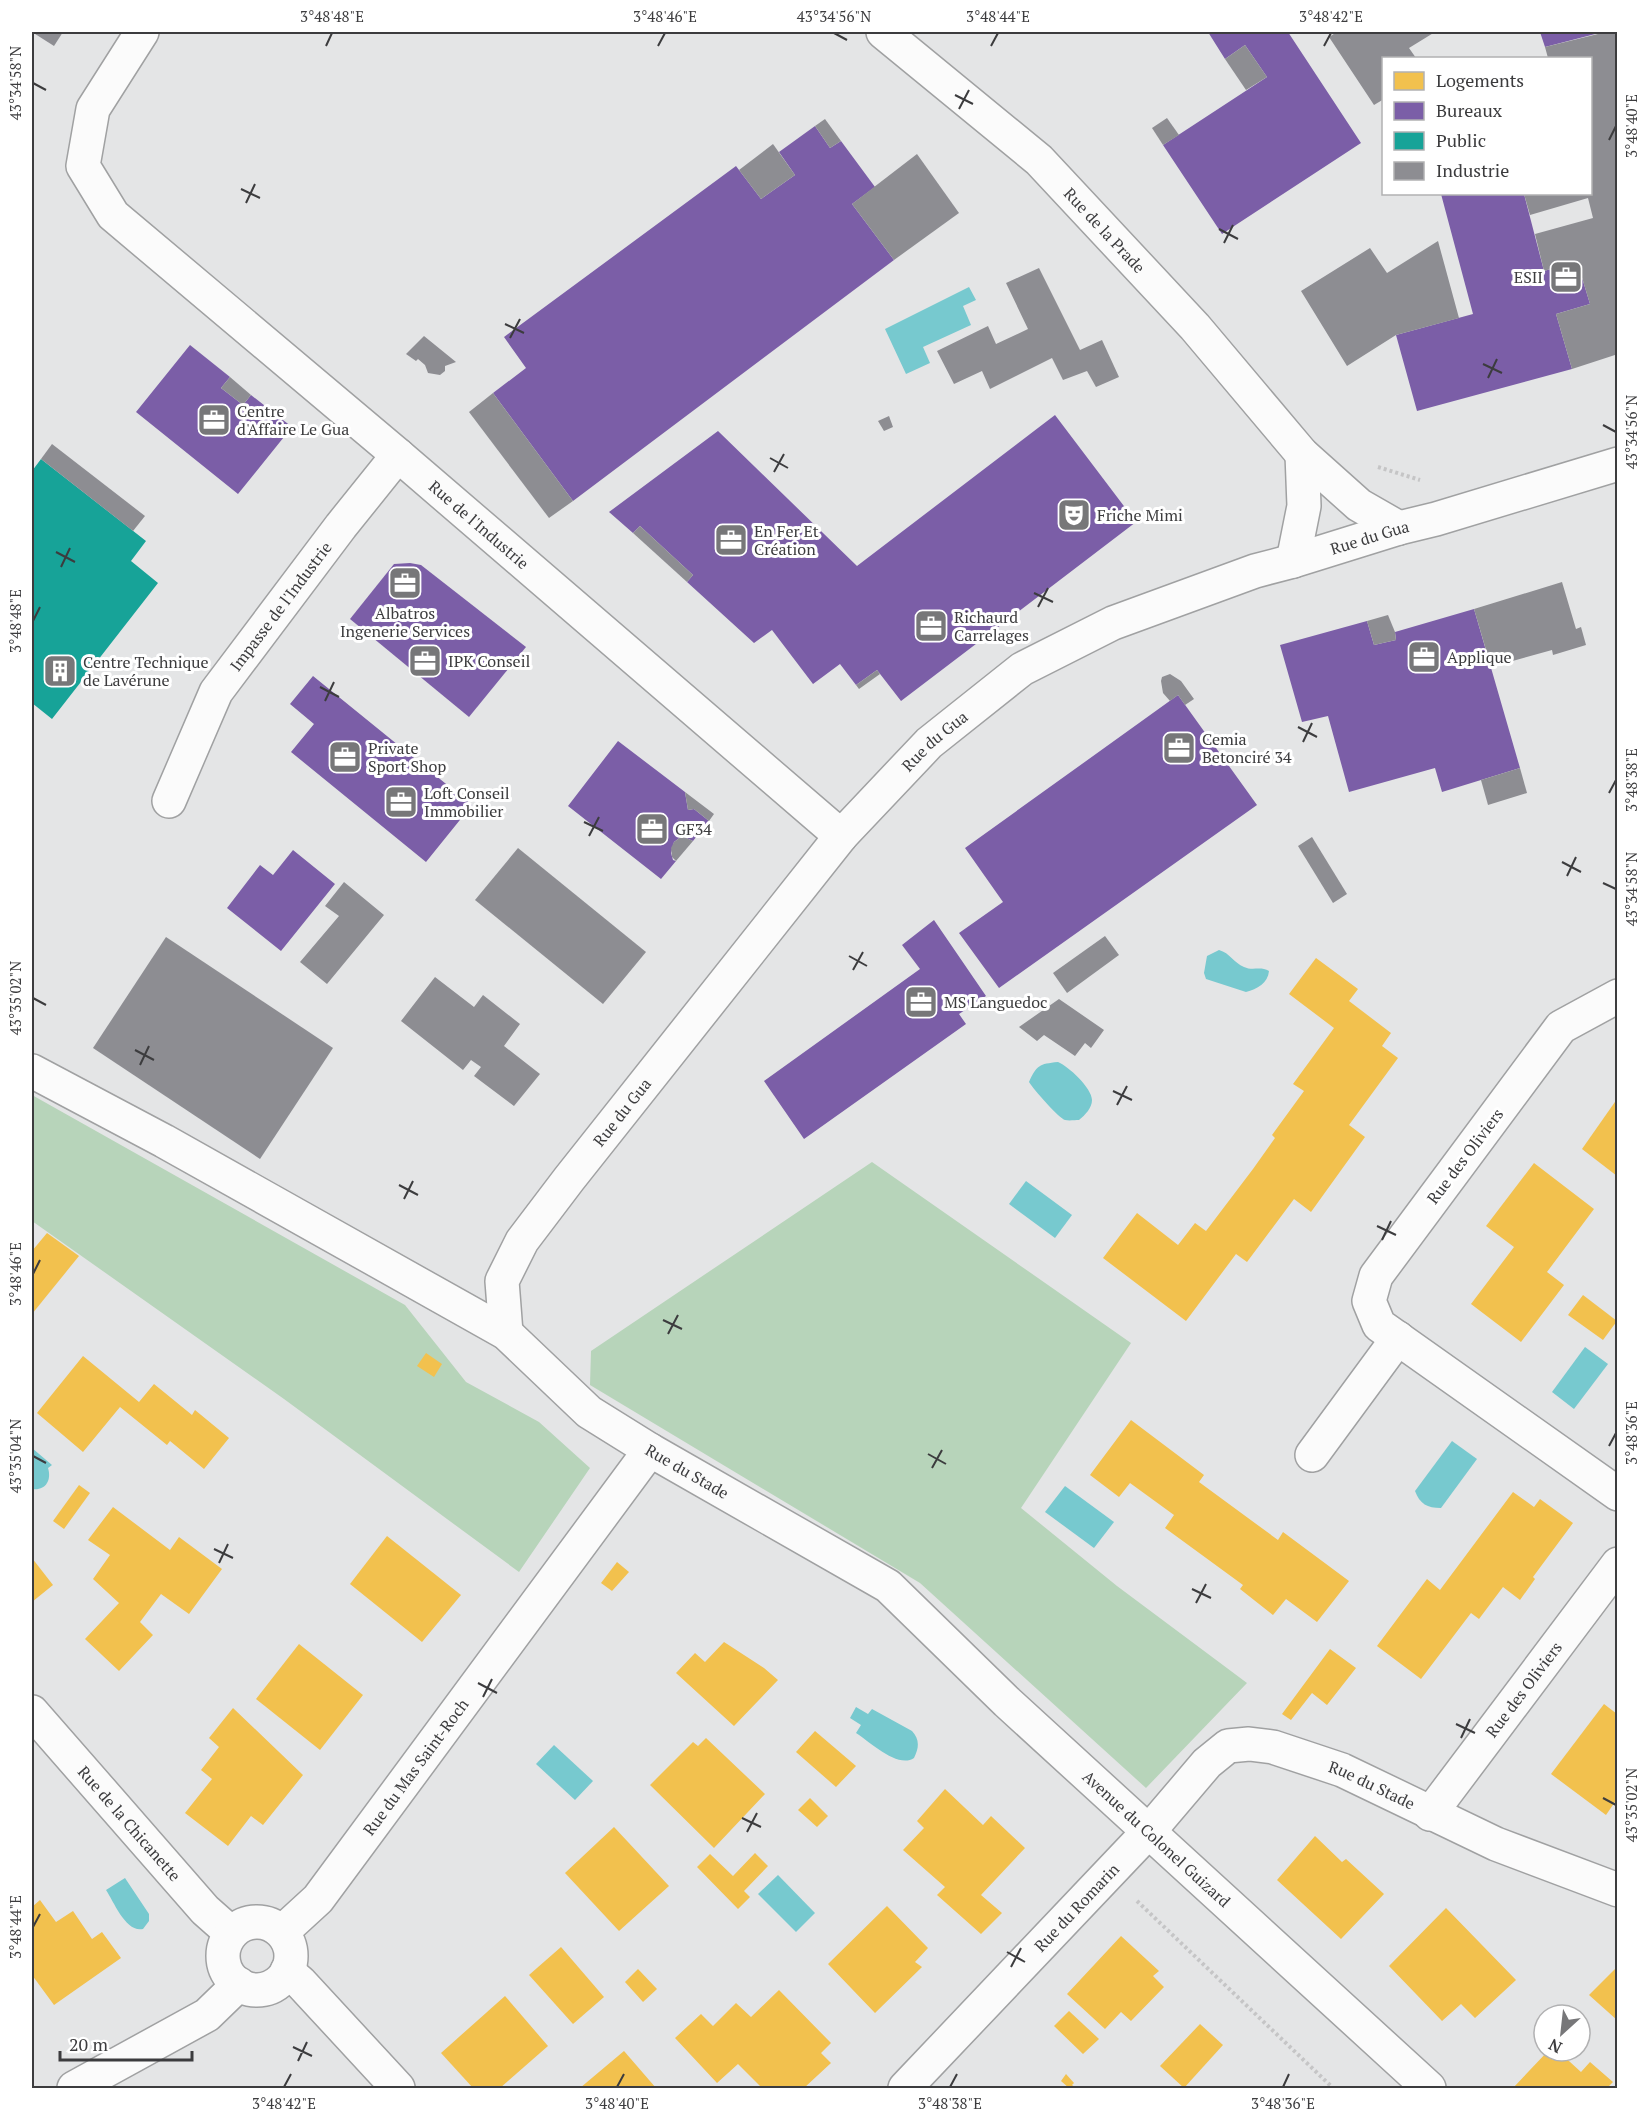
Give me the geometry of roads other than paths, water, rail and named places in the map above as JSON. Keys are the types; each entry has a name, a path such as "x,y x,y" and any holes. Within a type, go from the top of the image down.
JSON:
{"street":[{"name":"Rue de l'Industrie","path":"142,32 93,109 83,166 113,214 398,455 841,836"},
{"name":"Rue de la Prade","path":"883,32 1040,160 1195,327 1302,454 1359,505 1399,528"},
{"path":"1293,561 1304,506 1302,454"},
{"name":"Impasse de l'Industrie","path":"169,801 216,692 341,526 398,455"},
{"name":"Rue du Gua","path":"506,1333 502,1281 522,1240 569,1179 841,836 929,743 1022,669 1113,623 1255,571 1617,464"},
{"name":"Rue des Oliviers","path":"1616,1491 1379,1324 1369,1301 1376,1276 1561,1027 1617,996"},
{"name":"Rue du Stade","path":"32,1071 174,1147 506,1333 589,1412 650,1450 888,1586"},
{"path":"1312,1455 1398,1338"},
{"name":"Rue du Mas Saint-Roch","path":"282,1932 318,1899 650,1450"},
{"name":"Rue des Oliviers","path":"1431,1815 1617,1564"},
{"name":"Avenue du Colonel Guizard","path":"888,1586 1007,1702 1150,1830 1429,2088"},
{"name":"Rue de la Chicanette","path":"32,1712 205,1910 231,1934"},
{"name":"Rue du Stade","path":"1150,1830 1207,1763 1228,1746 1249,1744 1273,1746 1342,1770 1431,1815 1496,1844 1617,1890"},
{"name":"Rue du Romarin","path":"905,2088 1150,1830"},
{"path":"250,1922 262,1922 273,1925 282,1932 288,1940 291,1962 281,1980 271,1987 249,1989 230,1977 223,1955 225,1944 240,1926 250,1922"},
{"path":"287,1971 300,1982 398,2088"},
{"path":"74,2088 207,2015 239,1984"}],"water":[{"path":"969,287 976,300 963,306 971,325 923,347 930,363 906,374 885,329"},
{"path":"1219,950 1244,967 1269,971 1267,979 1258,987 1246,992 1206,979 1204,973 1207,956"},
{"path":"1058,1062 1079,1078 1091,1095 1091,1106 1079,1120 1062,1118 1029,1082 1039,1066"},
{"path":"1026,1181 1072,1215 1055,1238 1009,1204"},
{"path":"1585,1347 1608,1364 1574,1409 1552,1392"},
{"path":"1452,1441 1477,1459 1441,1508 1428,1506 1419,1499 1415,1491"},
{"path":"32,1448 52,1465 48,1468 48,1481 44,1487 37,1489 32,1489"},
{"path":"1065,1486 1114,1522 1094,1548 1045,1512"},
{"path":"856,1707 868,1714 872,1709 912,1731 918,1744 914,1758 900,1760 892,1757 856,1733 861,1725 850,1718"},
{"path":"554,1745 593,1781 575,1800 536,1764"},
{"path":"778,1875 815,1913 796,1932 758,1894"},
{"path":"125,1878 149,1914 149,1921 143,1929 137,1929 126,1922 106,1890"}],"place":[{"name":"ESII","path":"1566,277"},
{"name":"Centre d'Affaire Le Gua","path":"214,420"},
{"name":"Friche Mimi","path":"1074,515"},
{"name":"En Fer Et Création","path":"731,540"},
{"name":"Albatros Ingenerie Services","path":"405,583"},
{"name":"Richaurd Carrelages","path":"931,626"},
{"name":"Applique","path":"1424,657"},
{"name":"IPK Conseil","path":"425,661"},
{"name":"Centre Technique de Lavérune","path":"60,671"},
{"name":"Cemia Betonciré 34","path":"1179,748"},
{"name":"Private Sport Shop","path":"345,757"},
{"name":"Loft Conseil Immobilier","path":"401,802"},
{"name":"GF34","path":"652,829"},
{"name":"MS Languedoc","path":"921,1002"}]}
